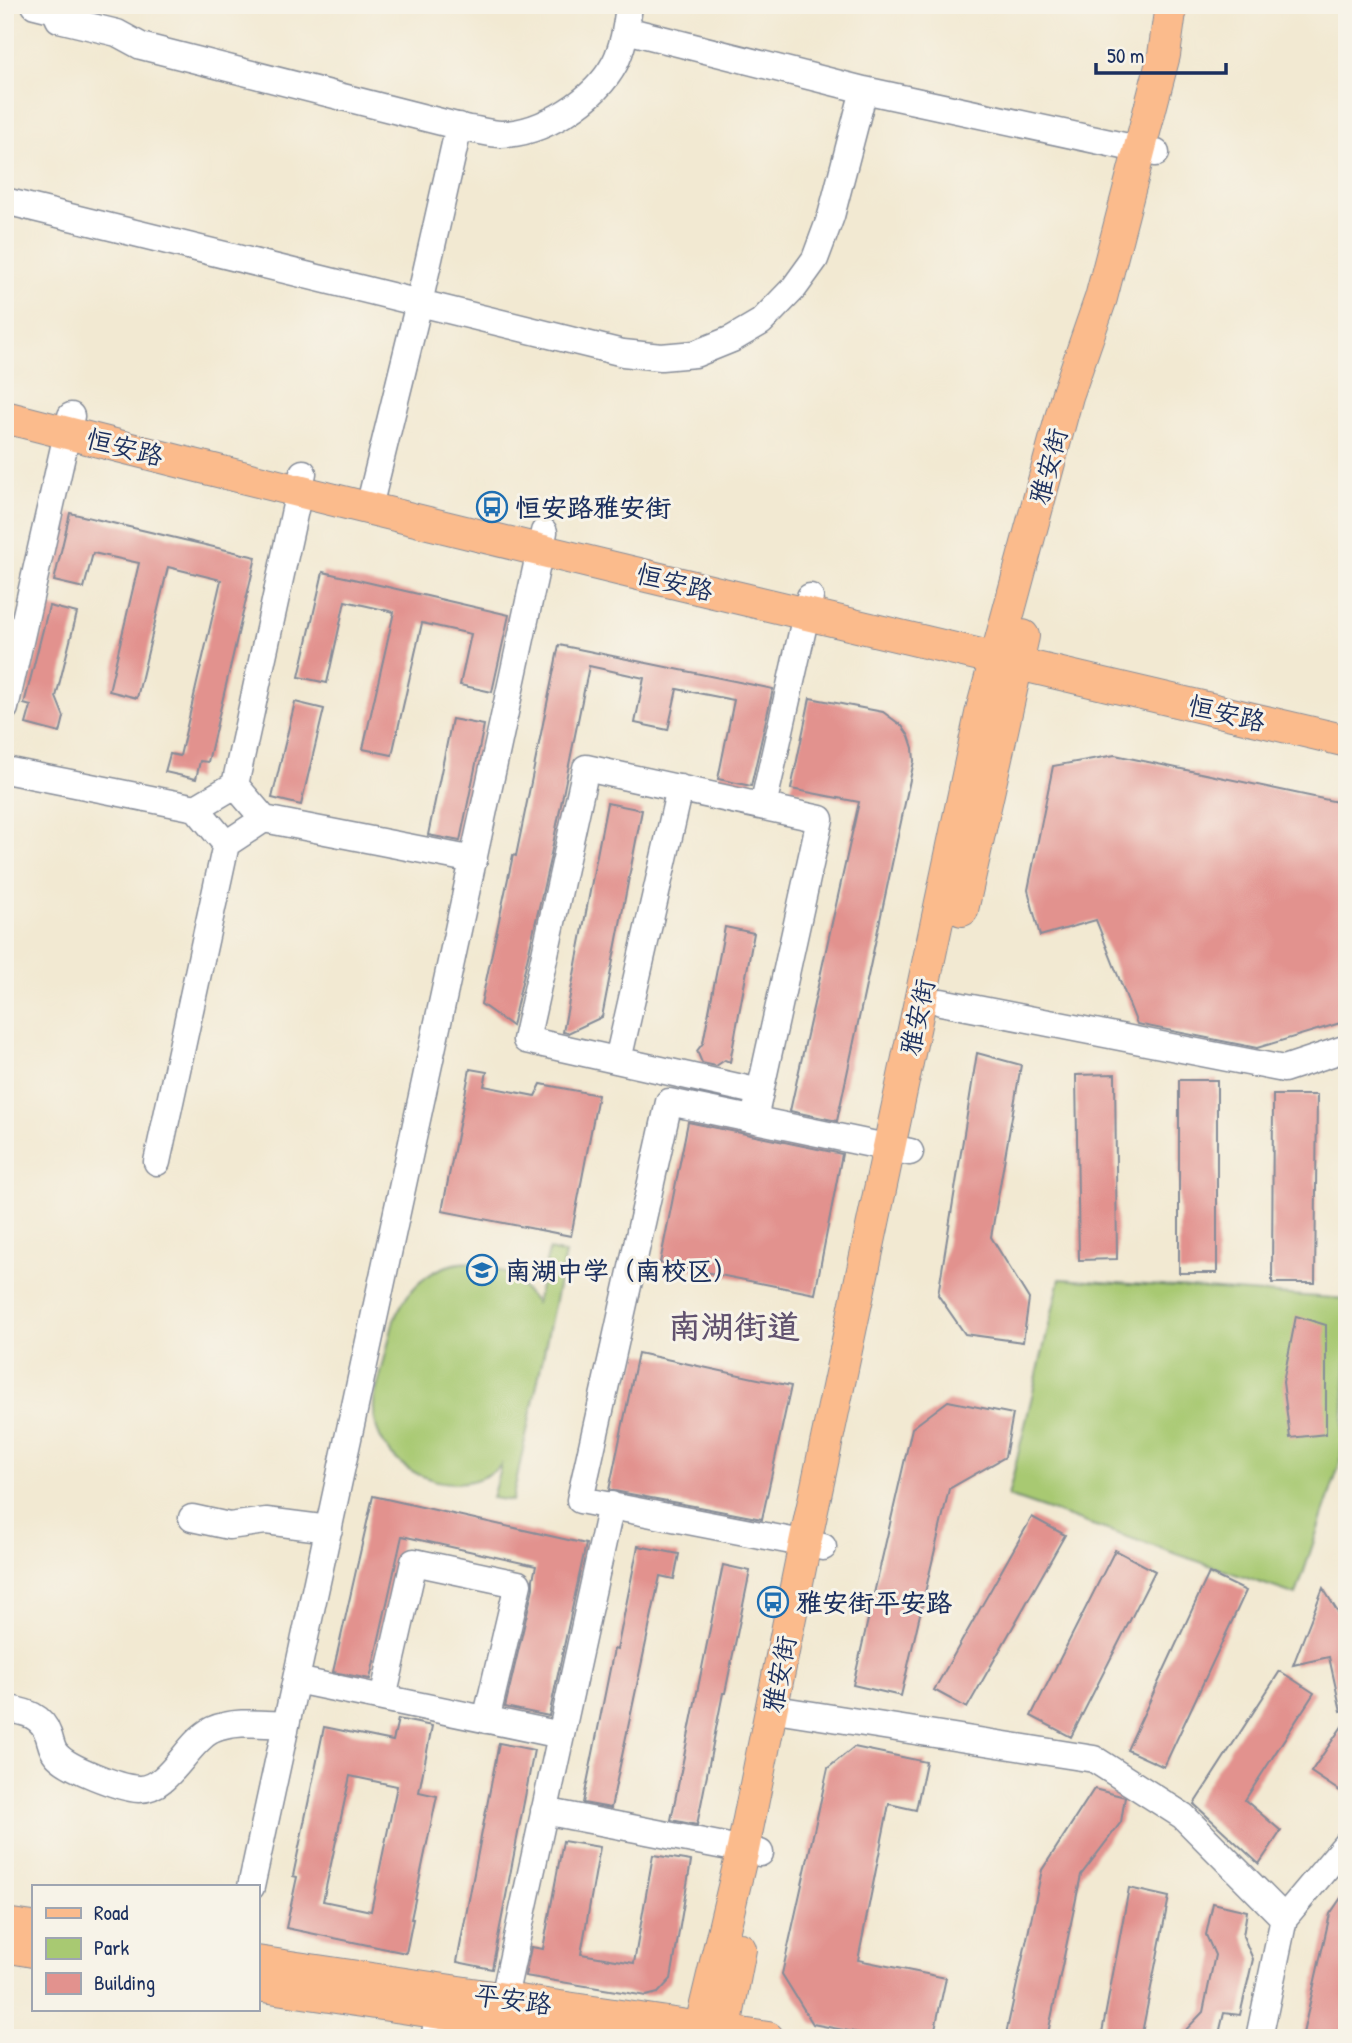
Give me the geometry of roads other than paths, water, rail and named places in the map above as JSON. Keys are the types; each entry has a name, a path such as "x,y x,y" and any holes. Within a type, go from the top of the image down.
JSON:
{"main road":[{"name":"雅安街","path":"899,1150 941,1002 1009,651 1077,424 1123,284 1171,5"},
{"name":"雅安街","path":"1148,151 1181,56 1188,5"},
{"name":"恒安路","path":"5,397 69,424"},
{"name":"恒安路","path":"5,417 69,424 808,606 1347,721"},
{"name":"雅安街","path":"711,2033 814,1545 871,1314 981,714 1009,651"},
{"name":"恒安路","path":"1009,651 1347,741"},
{"name":"雅安街","path":"751,1851 788,1711 814,1545"},
{"path":"5,1924 32,1928"},
{"path":"5,1946 32,1951"},
{"name":"平安路","path":"259,1962 502,2010 606,2038"},
{"name":"平安路","path":"259,1985 436,2025 502,2010 768,2038"}],"street":[{"path":"35,5 55,10 59,19 117,33 141,46 459,126 502,134 529,129 563,116 596,88 615,63 628,18 864,90 1148,151"},
{"path":"5,201 623,353 661,357 695,354 733,339 761,322 794,288 815,259 831,216 864,90"},
{"path":"371,499 459,126"},
{"path":"6,698 69,424"},
{"path":"196,808 235,785 301,482"},
{"path":"251,1885 542,541"},
{"path":"763,806 808,606"},
{"path":"754,1119 760,1092 820,819 586,768 526,1040 760,1092"},
{"path":"5,770 196,808 226,844"},
{"path":"235,785 264,819 474,860"},
{"path":"618,1060 680,788"},
{"path":"157,1162 226,844 264,819"},
{"path":"941,1002 1284,1069 1347,1048"},
{"path":"814,1545 580,1500 669,1102 899,1150"},
{"path":"502,2010 611,1505"},
{"path":"192,1518 229,1526 266,1521 329,1529"},
{"path":"383,1698 414,1562 517,1584 486,1720"},
{"path":"296,1680 561,1735"},
{"path":"5,1708 34,1714 47,1731 53,1751 61,1760 101,1779 139,1789 151,1787 166,1776 183,1760 200,1737 210,1731 238,1723 286,1725"},
{"path":"788,1711 1094,1759 1183,1816 1284,1918"},
{"path":"544,1811 751,1851"},
{"path":"1259,2038 1284,1918 1343,1853"}],"place":[{"name":"恒安路雅安街","path":"492,507"},
{"name":"南湖中学（南校区）","path":"482,1270"},
{"name":"雅安街平安路","path":"773,1602"}],"district":[{"name":"南湖街道","path":"734,1326"}]}
